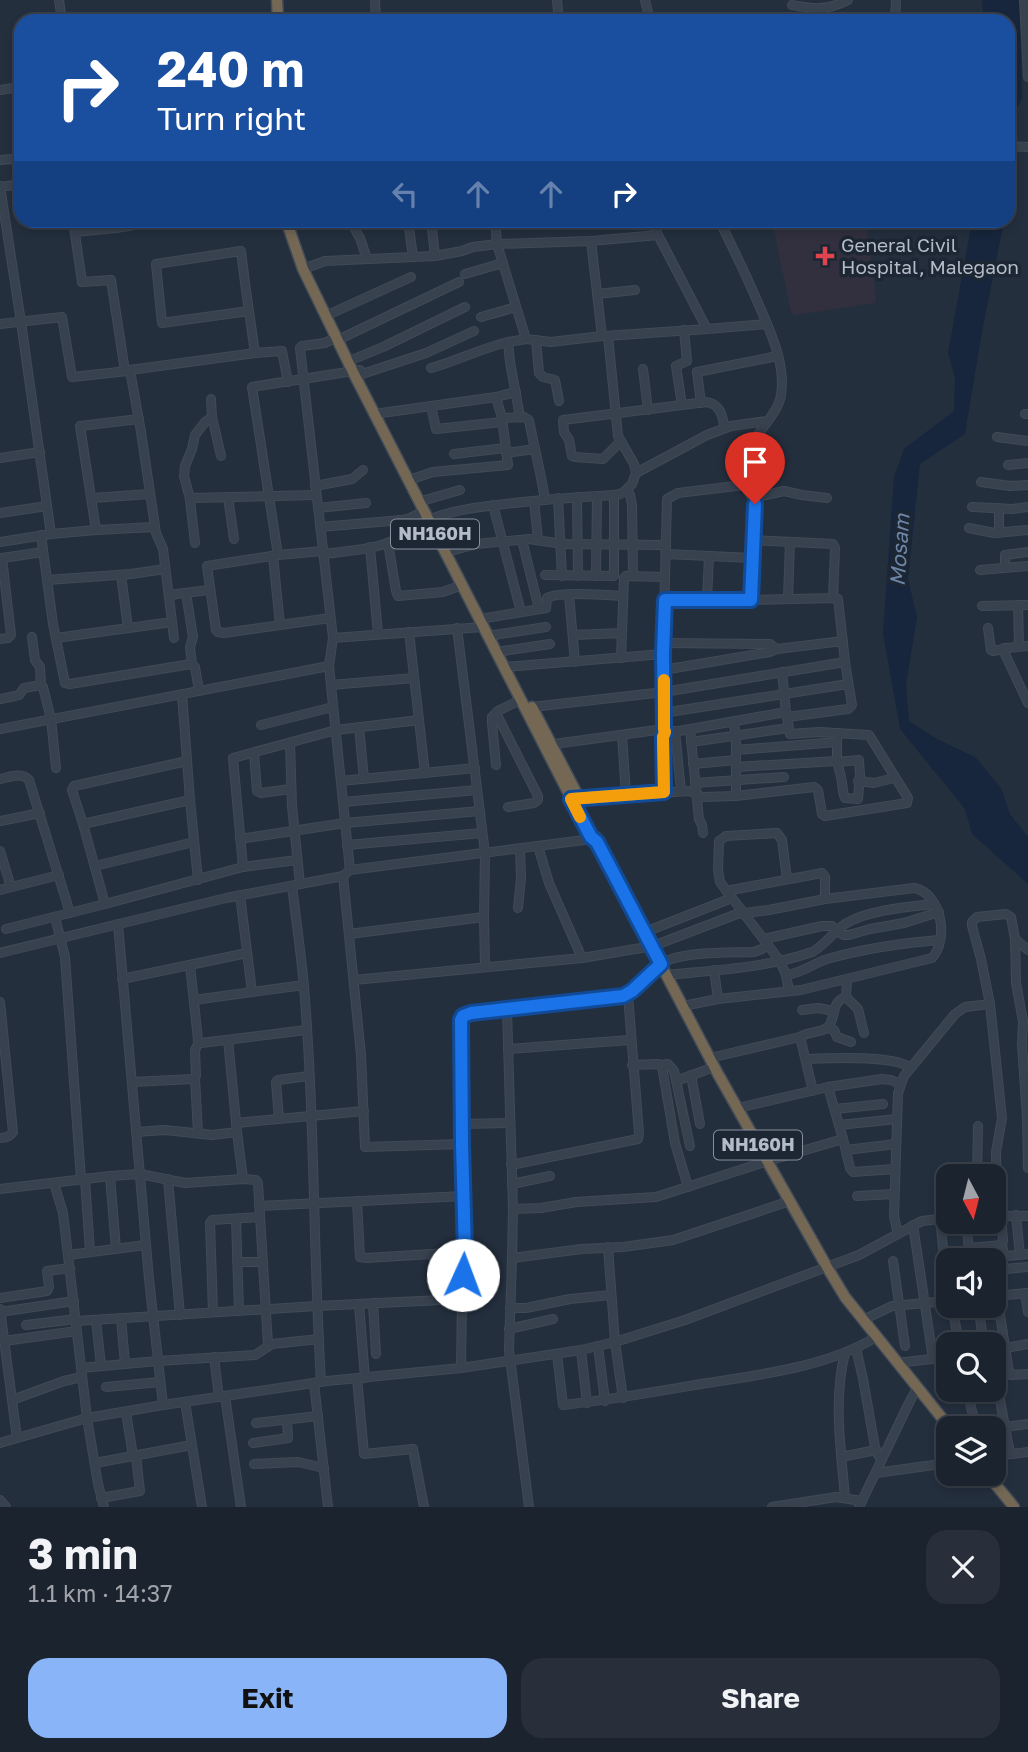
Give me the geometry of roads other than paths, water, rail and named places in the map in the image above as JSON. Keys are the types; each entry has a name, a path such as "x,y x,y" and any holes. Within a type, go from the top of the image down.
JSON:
{"highway":[{"name":"NH160H","path":"289,228 306,268 462,585 503,652 520,700 547,745 712,1062 845,1297 940,1416"},
{"name":"NH160H","path":"294,228 306,268 332,313 340,337 355,359 358,372"},
{"name":"NH160H","path":"428,512 451,551 508,667 532,707 547,745"},
{"path":"997,1486 1014,1507"}],"street":[{"path":"792,5 830,8 848,0"},
{"path":"1024,0 1028,77"},
{"path":"0,186 51,534"},
{"path":"74,228 82,282 111,280 139,419 155,527 163,549 174,638"},
{"path":"75,232 116,228"},
{"path":"353,228 367,259"},
{"path":"409,228 413,257"},
{"path":"432,228 435,256"},
{"path":"496,228 497,244 526,339"},
{"path":"655,228 707,328"},
{"path":"723,228 775,341 782,391 777,408 752,442 742,473 744,485 755,504 751,600"},
{"path":"306,268 325,261 435,256 497,244 591,241 658,235"},
{"path":"428,512 445,513 558,498 614,495 620,494 632,484 636,473 634,464 618,436 602,336 591,241"},
{"path":"249,311 162,323 156,264 241,251 255,353"},
{"path":"462,1144 365,1147 361,1055 349,934 347,845 329,666 333,638 301,346 326,343 462,278 503,264"},
{"path":"332,313 411,277"},
{"path":"597,293 635,290"},
{"path":"355,359 465,307"},
{"path":"481,317 516,307"},
{"path":"0,324 62,317 72,377 282,351 288,382"},
{"path":"431,368 459,360 491,346 526,339 551,342 767,324"},
{"path":"682,405 676,366 687,361 684,330"},
{"path":"280,625 276,555 252,387 358,372 417,357 474,331"},
{"path":"536,340 539,373 555,380 559,401"},
{"path":"508,342 520,417"},
{"path":"701,403 698,372 778,356"},
{"path":"643,369 648,410"},
{"path":"377,414 516,392"},
{"path":"412,479 440,471 508,465 496,397"},
{"path":"211,399 220,456"},
{"path":"621,441 603,459 572,456 563,421 712,403 718,407 725,428"},
{"path":"431,406 436,429 526,417 540,467 545,500"},
{"path":"195,543 190,499 184,477 185,466 195,435 212,417"},
{"path":"96,530 80,426 139,419"},
{"path":"636,473 707,435 725,428 767,421"},
{"path":"997,437 1028,441"},
{"path":"454,454 488,449 534,449"},
{"path":"0,458 40,452"},
{"path":"1008,464 1028,463"},
{"path":"190,499 269,496 316,490 352,479 363,470"},
{"path":"981,482 1010,486 1028,485"},
{"path":"664,792 666,501 669,496 678,493 744,485"},
{"path":"320,527 410,518 428,512 460,489"},
{"path":"627,489 632,501 633,576"},
{"path":"753,498 784,491 827,498"},
{"path":"92,498 150,495"},
{"path":"545,575 614,575 614,495"},
{"path":"596,576 597,496"},
{"path":"228,497 234,539"},
{"path":"577,497 578,576"},
{"path":"558,498 562,576"},
{"path":"534,501 538,539"},
{"path":"318,508 366,503"},
{"path":"493,505 522,612"},
{"path":"0,513 47,506"},
{"path":"972,507 1028,507"},
{"path":"999,508 999,533"},
{"path":"330,618 218,632 209,590 208,565 388,543 401,536 399,520"},
{"path":"0,541 51,534 155,527"},
{"path":"969,528 999,533 1028,530"},
{"path":"41,536 55,638 67,684 192,664"},
{"path":"451,551 476,544 538,539 561,543 633,545 709,556 753,558"},
{"path":"522,540 539,610"},
{"path":"754,540 835,546 832,598"},
{"path":"788,599 790,542"},
{"path":"388,543 398,596 443,592 462,585"},
{"path":"370,547 378,634"},
{"path":"0,639 11,635 2,558 43,552"},
{"path":"1005,568 1004,555 1028,552"},
{"path":"707,600 709,556"},
{"path":"980,570 1028,566"},
{"path":"47,580 165,569"},
{"path":"121,575 128,628"},
{"path":"621,658 625,576 665,577"},
{"path":"169,595 209,590"},
{"path":"186,593 193,637 190,647 192,664 195,667 199,691"},
{"path":"569,595 575,662"},
{"path":"333,638 457,628 485,623 547,607 548,596 623,596"},
{"path":"547,745 851,707 839,601 836,598 665,600"},
{"path":"988,628 991,650 1023,646 1018,605"},
{"path":"982,606 1028,605"},
{"path":"55,638 172,622"},
{"path":"494,635 546,627"},
{"path":"457,628 485,853 485,966"},
{"path":"409,632 425,773"},
{"path":"572,635 622,633"},
{"path":"32,637 51,719 56,768"},
{"path":"663,670 777,649 842,641"},
{"path":"663,643 770,644 777,649"},
{"path":"503,652 550,644"},
{"path":"1004,649 1024,687 1028,702"},
{"path":"508,667 663,654"},
{"path":"532,707 664,692 845,662"},
{"path":"0,729 329,666"},
{"path":"782,672 790,734 819,732 837,738"},
{"path":"331,685 414,678"},
{"path":"663,713 848,684"},
{"path":"0,699 18,695 24,688 41,685"},
{"path":"182,694 198,880"},
{"path":"496,765 492,723 494,714 520,700"},
{"path":"261,725 333,707"},
{"path":"497,712 538,798 534,803 508,807"},
{"path":"243,867 233,758 336,730 419,720"},
{"path":"734,721 736,796"},
{"path":"359,727 364,779"},
{"path":"691,743 788,728"},
{"path":"690,729 702,833"},
{"path":"675,731 681,791"},
{"path":"622,735 626,794"},
{"path":"695,788 702,797 817,788 822,814 825,816 906,803 908,798 869,736 736,750"},
{"path":"693,764 783,764 837,762 859,760 858,799 844,798 837,762 837,738"},
{"path":"290,743 290,789 297,860 296,885 311,1115 318,1416 328,1507"},
{"path":"782,747 784,790"},
{"path":"254,752 257,791 261,793 290,789"},
{"path":"105,904 72,790 74,786 187,761"},
{"path":"341,781 475,768"},
{"path":"0,779 21,775 27,777 70,913"},
{"path":"575,799 690,791 736,779 783,776"},
{"path":"859,781 874,783 894,778"},
{"path":"343,802 477,790"},
{"path":"83,824 190,800"},
{"path":"240,839 345,823 480,811"},
{"path":"0,821 40,813"},
{"path":"347,845 482,833"},
{"path":"787,879 782,840 777,833 726,836 719,841 720,882 780,961 789,991"},
{"path":"0,953 240,895 346,873 595,839"},
{"path":"95,866 194,842"},
{"path":"538,846 549,883 582,958"},
{"path":"518,908 520,849"},
{"path":"0,851 10,887"},
{"path":"6,929 243,867 297,860"},
{"path":"645,932 729,895 787,879 822,873 825,877 825,899"},
{"path":"0,890 59,874"},
{"path":"354,980 582,958 653,946 743,912 825,899 914,888 928,894 936,908 941,924 939,940 932,958 802,990 718,999 683,1006"},
{"path":"240,895 252,992"},
{"path":"667,975 780,961 817,950 845,924 869,915 936,908"},
{"path":"765,942 822,926 832,926 849,935 904,923 936,908"},
{"path":"996,1164 1002,1118 990,1004 972,922 977,917 1009,914 1015,939 1015,973 1024,1001 1028,1168"},
{"path":"54,917 65,957 90,1252"},
{"path":"349,934 484,917"},
{"path":"118,925 163,1405"},
{"path":"1015,939 1028,950"},
{"path":"786,975 801,973 826,960 883,946 939,940"},
{"path":"461,1368 465,1252 463,1016 628,995 661,964 691,955 754,952 762,949 765,942"},
{"path":"817,950 826,960"},
{"path":"122,979 247,953"},
{"path":"190,965 199,1042 195,1050 198,1133"},
{"path":"714,970 718,999"},
{"path":"846,997 847,980"},
{"path":"194,1000 304,985"},
{"path":"511,1165 638,1139 628,995"},
{"path":"827,1028 839,1000 846,997"},
{"path":"846,997 859,1009 864,1032"},
{"path":"0,1002 4,1089 13,1132 8,1137 0,1138"},
{"path":"898,1234 894,1216 894,1194 900,1084 946,1022 961,1009 990,1004"},
{"path":"802,1010 818,1008 834,1011"},
{"path":"507,1010 513,1209 510,1361 529,1507"},
{"path":"676,1081 691,1076 712,1062 827,1028 834,1030 837,1037 850,1042"},
{"path":"199,1042 204,1044 306,1030"},
{"path":"800,1038 813,1091"},
{"path":"228,1040 243,1179"},
{"path":"508,1049 630,1040"},
{"path":"806,1059 890,1060 910,1067"},
{"path":"632,1065 671,1066 690,1146"},
{"path":"660,1065 675,1143 688,1187"},
{"path":"279,1119 276,1082 309,1076"},
{"path":"691,1076 699,1124"},
{"path":"132,1082 195,1078"},
{"path":"738,1108 828,1087 881,1079 900,1084"},
{"path":"828,1087 853,1172 895,1169"},
{"path":"835,1109 883,1104"},
{"path":"136,1132 165,1130 212,1135 279,1119 364,1111"},
{"path":"839,1125 897,1119"},
{"path":"462,1124 510,1124"},
{"path":"978,1126 978,1164"},
{"path":"513,1209 656,1197 843,1139"},
{"path":"846,1150 896,1144"},
{"path":"0,1189 140,1174 194,1183 243,1179 257,1181 268,1345"},
{"path":"110,1176 116,1249"},
{"path":"512,1184 550,1176"},
{"path":"168,1180 180,1315"},
{"path":"54,1183 63,1213 87,1418 104,1507"},
{"path":"858,1196 894,1194"},
{"path":"260,1206 464,1196"},
{"path":"357,1201 360,1257 465,1252"},
{"path":"512,1258 673,1240 790,1201"},
{"path":"1006,1215 1028,1216"},
{"path":"1001,1234 1004,1254 1024,1254 1016,1216"},
{"path":"213,1312 209,1223 212,1220 260,1217"},
{"path":"236,1219 239,1311"},
{"path":"0,1443 87,1418 163,1405 318,1383 461,1368 581,1350 615,1342 685,1320 827,1268 869,1250 922,1221 936,1219"},
{"path":"914,1226 933,1359"},
{"path":"967,1234 969,1248 1002,1245"},
{"path":"68,1255 146,1245"},
{"path":"608,1247 615,1342 623,1398"},
{"path":"893,1261 905,1346"},
{"path":"237,1262 263,1262"},
{"path":"1006,1269 1028,1267"},
{"path":"0,1298 47,1292 47,1271 70,1268"},
{"path":"1006,1295 1026,1293 1028,1312"},
{"path":"510,1308 611,1296"},
{"path":"4,1341 96,1320 462,1299"},
{"path":"17,1438 0,1310 74,1301"},
{"path":"863,1320 886,1307 936,1301"},
{"path":"373,1303 376,1354"},
{"path":"359,1304 364,1454 414,1449 424,1507"},
{"path":"121,1318 125,1364"},
{"path":"509,1329 553,1319"},
{"path":"96,1320 101,1366"},
{"path":"26,1325 76,1324"},
{"path":"557,1354 564,1405 623,1398 812,1363 845,1353 876,1337"},
{"path":"12,1400 101,1366 258,1354 268,1345 280,1342 318,1339"},
{"path":"1006,1348 1028,1344"},
{"path":"598,1346 605,1401"},
{"path":"856,1348 876,1450 882,1459"},
{"path":"581,1350 587,1403"},
{"path":"845,1353 838,1389 845,1498"},
{"path":"1006,1353 1010,1374 1028,1374"},
{"path":"215,1357 241,1507"},
{"path":"897,1363 936,1359"},
{"path":"106,1387 160,1382"},
{"path":"772,1507 836,1497 860,1504 918,1388"},
{"path":"185,1402 202,1507"},
{"path":"101,1498 140,1491 126,1412"},
{"path":"256,1423 318,1416"},
{"path":"253,1443 288,1438 288,1420"},
{"path":"1006,1427 1028,1424"},
{"path":"1006,1432 1010,1453"},
{"path":"95,1463 192,1445"},
{"path":"841,1457 876,1450"},
{"path":"1006,1454 1028,1452"},
{"path":"254,1464 298,1462 324,1468"},
{"path":"876,1473 936,1465"},
{"path":"0,1500 6,1507"}],"water":[{"path":"982,0 1020,0 1022,99 1015,111 1015,14 983,14"},
{"name":"Mosam","path":"971,228 1003,228 965,434 920,464 908,579 917,617 906,685 909,721 937,739 975,757 1001,788 1010,814 1028,837 1028,884 972,834 965,809 900,729 883,633 894,477 904,449 954,411 955,378 948,353"}],"place":[{"name":"General Civil Hospital, Malegaon","path":"825,256"}]}
